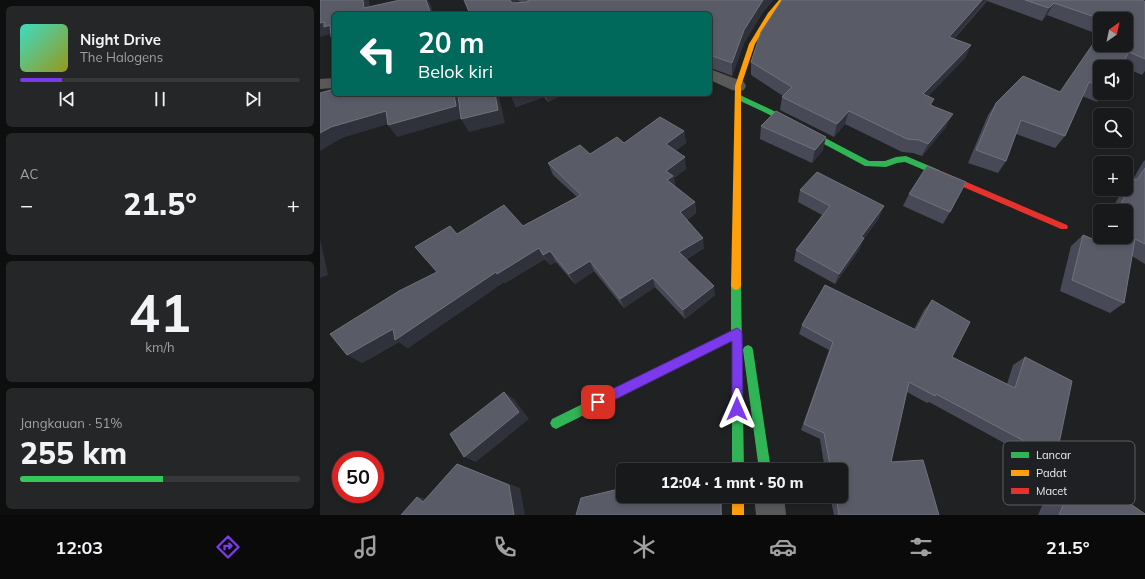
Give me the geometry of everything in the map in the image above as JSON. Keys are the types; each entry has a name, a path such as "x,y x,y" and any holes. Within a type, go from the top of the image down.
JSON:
{"street":[{"path":"738,463 736,265 738,92 752,44 771,13 782,0"},
{"path":"712,75 768,111 868,164 886,164 896,160 906,159 1064,227"},
{"path":"320,84 332,83"},
{"path":"736,265 764,463"},
{"path":"556,423 737,333"},
{"path":"738,503 738,515"},
{"path":"770,503 771,515"}],"building":[{"path":"320,0 363,0 364,8 400,0 426,0 430,12 332,12 332,37 330,25 324,27 324,22 320,23"},
{"path":"464,0 510,0 512,3 528,2 528,0 763,0 744,30 732,63 712,56 712,12 469,12"},
{"path":"782,0 982,0 949,37 971,45 923,94 934,99 930,105 953,114 928,144 919,140 907,139 849,111 837,124 782,97 792,87 751,62 761,32"},
{"path":"1025,0 1142,0 1145,2 1145,59 1129,52 1133,52 1133,12 1093,12 1093,16 1054,3 1049,8"},
{"path":"1093,44 1093,52 1129,52 1124,60 1093,60 1093,83 1089,82 1065,136 1021,120 1006,161 976,150 996,103 1023,76 1060,92"},
{"path":"332,90 332,96 454,96 456,106 388,125 386,111 331,127 320,133 320,93"},
{"path":"458,96 495,96 498,110 461,119"},
{"path":"776,111 826,137 815,150 761,126"},
{"path":"660,117 684,131 666,144 685,157 666,171 673,176 667,180 695,202 680,212 703,238 679,252 714,286 683,310 653,278 620,299 590,261 569,274 550,251 543,255 539,248 497,274 496,272 395,340 393,329 347,355 330,334 399,291 437,272 415,247 450,226 457,234 504,205 523,226 581,195 548,163 580,145 590,154 617,137 624,143"},
{"path":"927,166 966,182 950,212 909,194"},
{"path":"1145,168 1145,244 1135,239 1124,303 1072,280 1083,235 1093,239 1093,244 1133,244 1133,204 1121,204 1125,196 1133,196 1133,181 1134,179 1137,180"},
{"path":"817,172 884,206 861,237 864,238 839,274 796,250 830,206 800,190"},
{"path":"825,285 916,330 932,300 970,322 952,357 1015,388 1025,357 1072,381 1060,441 1024,441 936,394 935,396 909,382 891,462 923,460 939,515 839,515 837,503 848,503 848,463 830,463 824,433 804,424 833,342 802,325"},
{"path":"504,392 519,412 464,457 450,434"},
{"path":"457,464 509,485 514,515 401,515 417,497 423,502"},
{"path":"616,490 616,503 721,503 722,514 576,515 581,498"},
{"path":"1063,505 1132,505 1145,514 1145,515 1059,515"}],"traffic: fast":[{"path":"738,97 768,111 868,164 886,164 896,160 906,159 936,172"},
{"path":"736,286 738,463"},
{"path":"556,423 737,333"},
{"path":"748,350 764,463"}],"traffic: slow":[{"path":"736,286 738,86 752,44 771,13 782,0"},
{"path":"738,503 738,515"}],"traffic: jam":[{"path":"936,172 1064,227"}],"route":[{"path":"598,402 737,333 737,409"}]}
